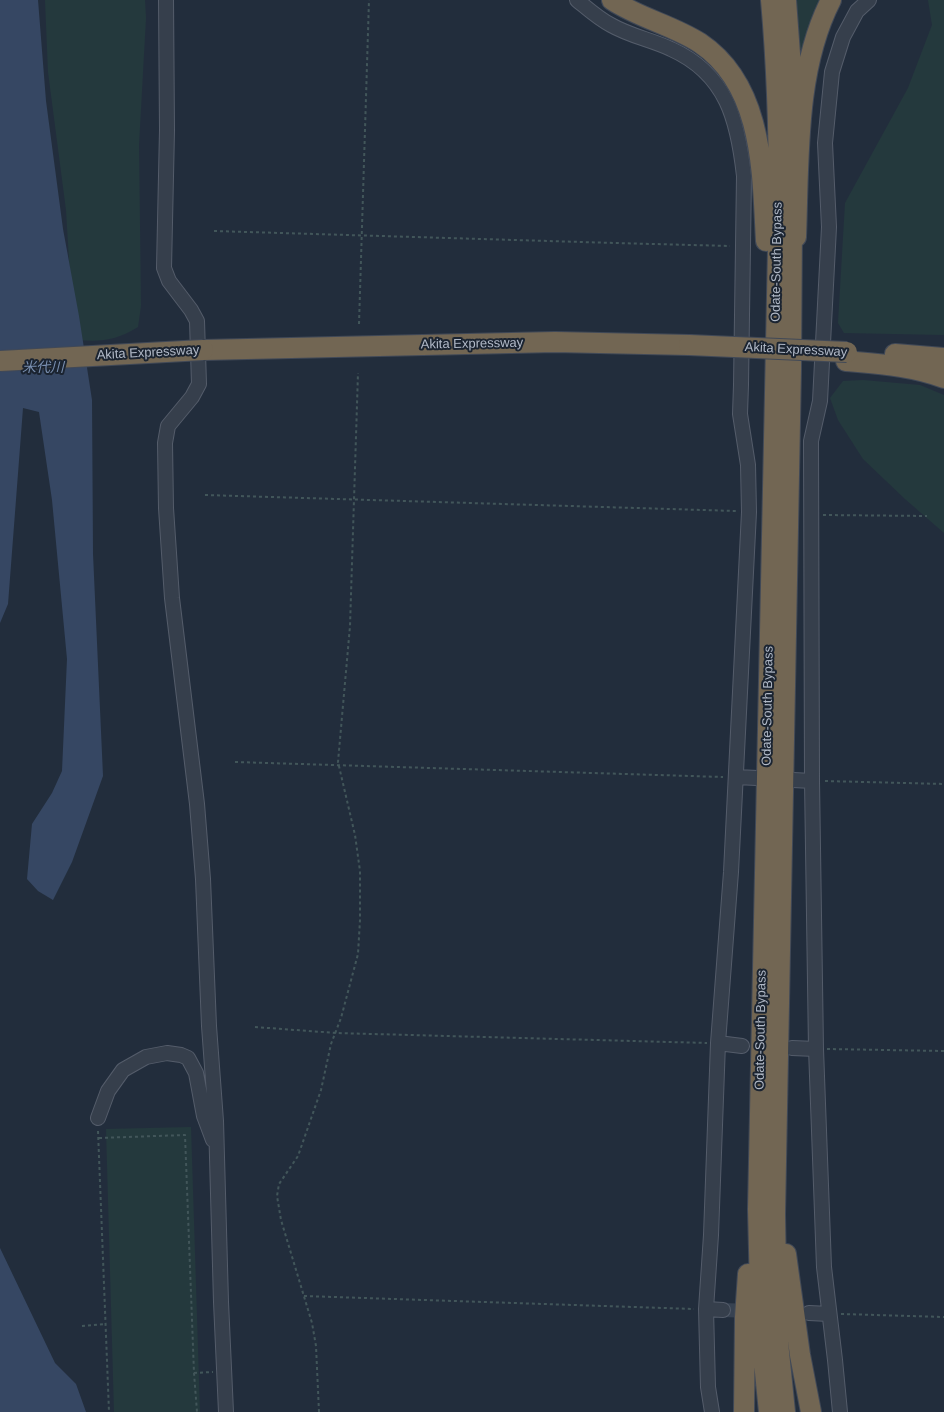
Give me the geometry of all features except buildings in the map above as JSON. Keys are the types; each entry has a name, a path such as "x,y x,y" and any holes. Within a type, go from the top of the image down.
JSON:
{"highway":[{"path":"612,0 624,8 683,34 700,44 715,56 727,70 738,85 746,102 753,122 762,171 773,435"},
{"name":"Odate-South Bypass","path":"771,0 775,48 779,148 779,200 773,435 768,1081 775,1274 785,1412"},
{"name":"Odate-South Bypass","path":"769,1412 761,1332 758,1209 768,1081 791,369 793,94 786,0"},
{"path":"791,369 800,142 804,101 808,72 817,35 831,0"},
{"name":"Akita Expressway","path":"0,361 203,350 555,342 689,344 847,356 894,354 944,358"},
{"path":"894,354 944,354"},
{"path":"847,356 907,367 944,378"},
{"path":"744,1412 745,1317 768,1081"},
{"path":"768,1081 779,1167 786,1257 800,1355 811,1412"}],"street":[{"path":"166,0 167,130 164,268 169,281 191,310 197,321 199,384 192,397 168,426 165,443 166,508 172,598 197,804 203,879 217,1152 226,1412"},
{"path":"577,0 612,26 672,49 695,62 715,82 726,99 733,118 740,144 744,176 740,414 748,465 749,512 736,777 718,1043 711,1235 706,1309 708,1386 712,1412"},
{"path":"840,1412 824,1267 816,1049 812,780 811,442 820,400 829,227 825,142 832,72 843,37 857,11 869,0"},
{"path":"736,777 757,778"},
{"path":"793,780 812,780"},
{"path":"718,1043 742,1046"},
{"path":"792,1048 816,1049"},
{"path":"98,1118 108,1091 123,1070 146,1057 167,1052 181,1055 188,1058 196,1073 204,1116 217,1152"},
{"path":"706,1309 723,1310"},
{"path":"809,1313 829,1314"}],"path":[{"path":"359,324 369,0"},
{"path":"214,231 615,244 744,246"},
{"path":"319,1412 316,1346 312,1323 281,1220 277,1196 279,1184 298,1156 303,1143 320,1090 331,1044 341,1018 358,954 360,872 356,835 339,765 338,754 350,626 358,373"},
{"path":"205,495 749,512"},
{"path":"812,515 927,516"},
{"path":"235,762 736,777"},
{"path":"812,780 944,784"},
{"path":"255,1027 336,1032 718,1043"},
{"path":"816,1049 944,1051"},
{"path":"109,1412 99,1138 185,1135 194,1373 197,1412"},
{"path":"304,1296 706,1309"},
{"path":"829,1314 944,1317"},
{"path":"82,1326 106,1324"},
{"path":"194,1373 224,1372"}],"green space":[{"path":"45,0 145,0 146,18 139,145 141,306 138,327 123,335 109,339 95,341 78,340 72,310 66,210 48,72"},
{"path":"796,0 822,0 813,16 805,49 800,49"},
{"path":"928,0 944,0 944,335 844,333 838,323 845,203 908,88 932,25"},
{"path":"863,380 920,385 944,395 944,533 905,499 863,459 838,420 830,398 843,381"},
{"path":"191,1127 200,1412 114,1412 106,1129"}],"water":[{"name":"米代川","path":"0,0 38,0 46,101 63,229 79,316 92,400 93,554 103,776 72,862 53,900 38,891 27,879 32,824 52,793 62,771 67,659 52,500 39,412 23,408 8,604 0,623"},
{"path":"0,1248 55,1363 76,1384 86,1412 0,1412"}],"tunnel":[{"path":"723,1310 755,1311"}]}
